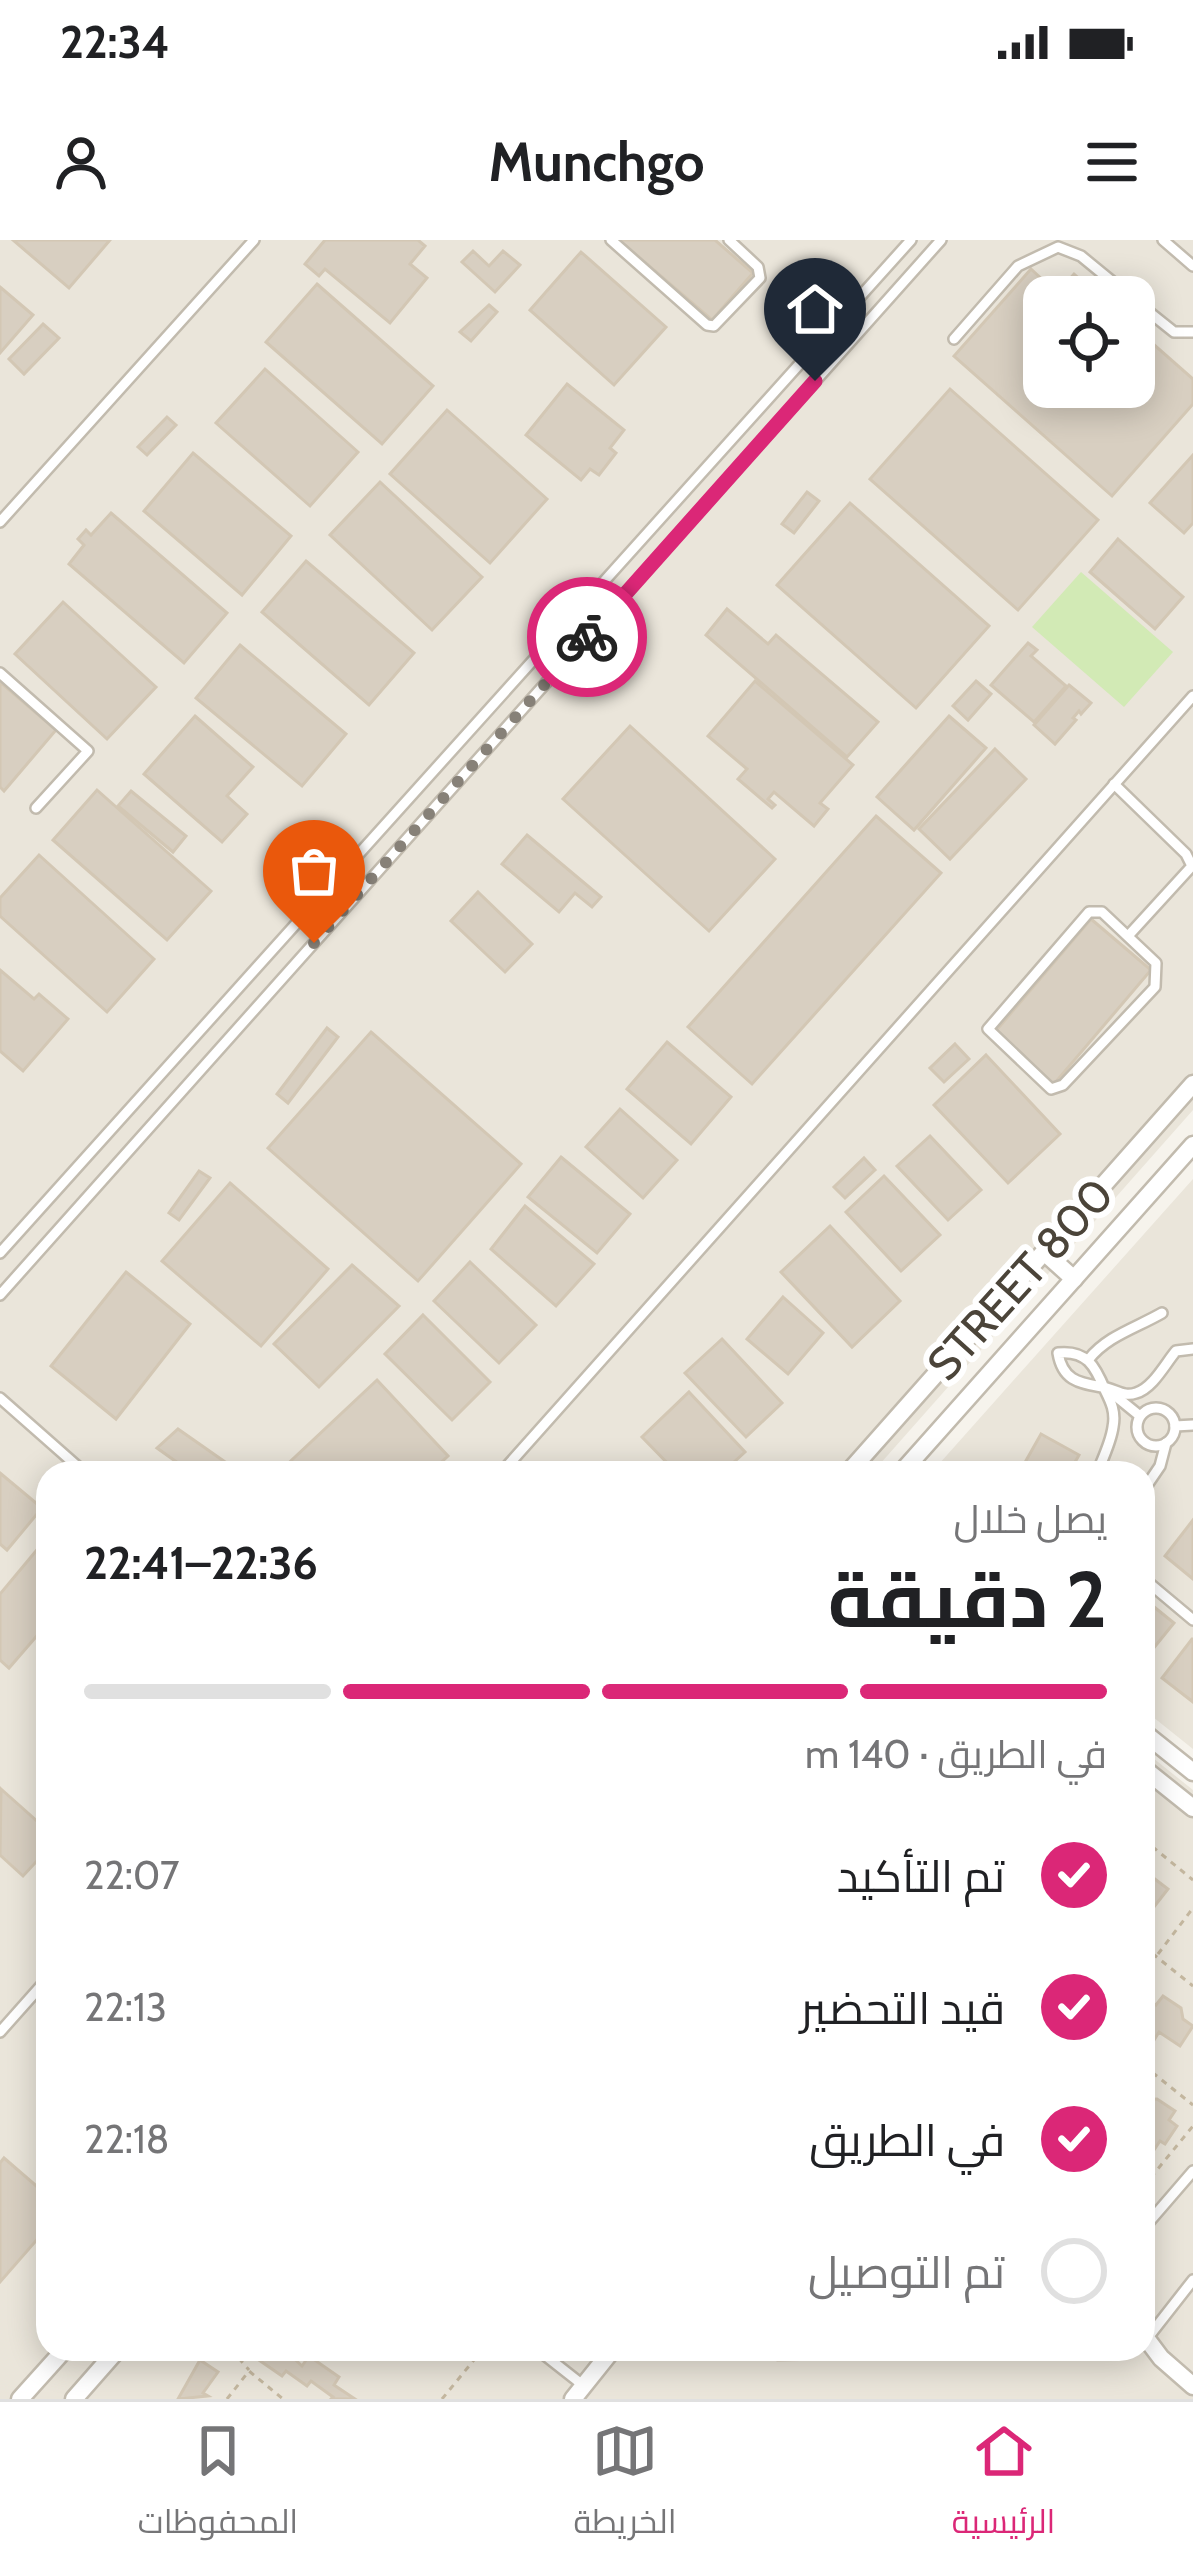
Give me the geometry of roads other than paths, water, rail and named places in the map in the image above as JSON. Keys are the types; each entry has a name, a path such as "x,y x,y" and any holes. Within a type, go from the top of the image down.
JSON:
{"street":[{"name":"STREET 800","path":"859,1461 1193,1084"},
{"name":"STREET 800","path":"912,1461 1193,1145"},
{"path":"1044,1252 1074,1279"},
{"path":"1155,1742 1187,1767 1164,1785"},
{"path":"1155,1778 1193,1808"},
{"path":"1155,2347 1193,2386"},
{"path":"20,2399 54,2361"},
{"path":"74,2399 107,2361"},
{"path":"578,2392 604,2361"}],"lane":[{"path":"0,522 254,240"},
{"path":"611,240 707,325 714,326 760,278 758,267 729,240"},
{"path":"0,1253 911,240"},
{"path":"0,1294 941,240"},
{"path":"1162,240 1193,266"},
{"path":"954,339 1018,266 1058,247 1082,256 1106,276"},
{"path":"1155,317 1174,332 1193,332"},
{"path":"0,673 88,751 36,808"},
{"path":"512,1461 1193,696"},
{"path":"1114,784 1186,854 1192,866 1128,936"},
{"path":"1089,912 1102,912 1128,936 1156,963 1155,987 1063,1085 1051,1089 989,1035 989,1024 1089,912"},
{"path":"1088,1359 1108,1338 1162,1313"},
{"path":"1101,1461 1114,1419 1103,1387 1102,1376 1079,1354 1058,1353 1065,1372 1082,1386 1103,1387 1136,1394 1175,1351 1193,1349"},
{"path":"1103,1387 1140,1416"},
{"path":"0,1398 71,1461"},
{"path":"1140,1416 1158,1408 1170,1414 1175,1426"},
{"path":"1140,1416 1137,1428 1142,1440 1154,1446 1166,1443"},
{"path":"1175,1426 1193,1425"},
{"path":"1155,1473 1175,1426"},
{"path":"1155,1588 1193,1620"},
{"path":"0,2032 36,1992"},
{"path":"1155,2215 1193,2171"},
{"path":"1155,2325 1193,2280"},
{"path":"548,2361 578,2392"}]}
